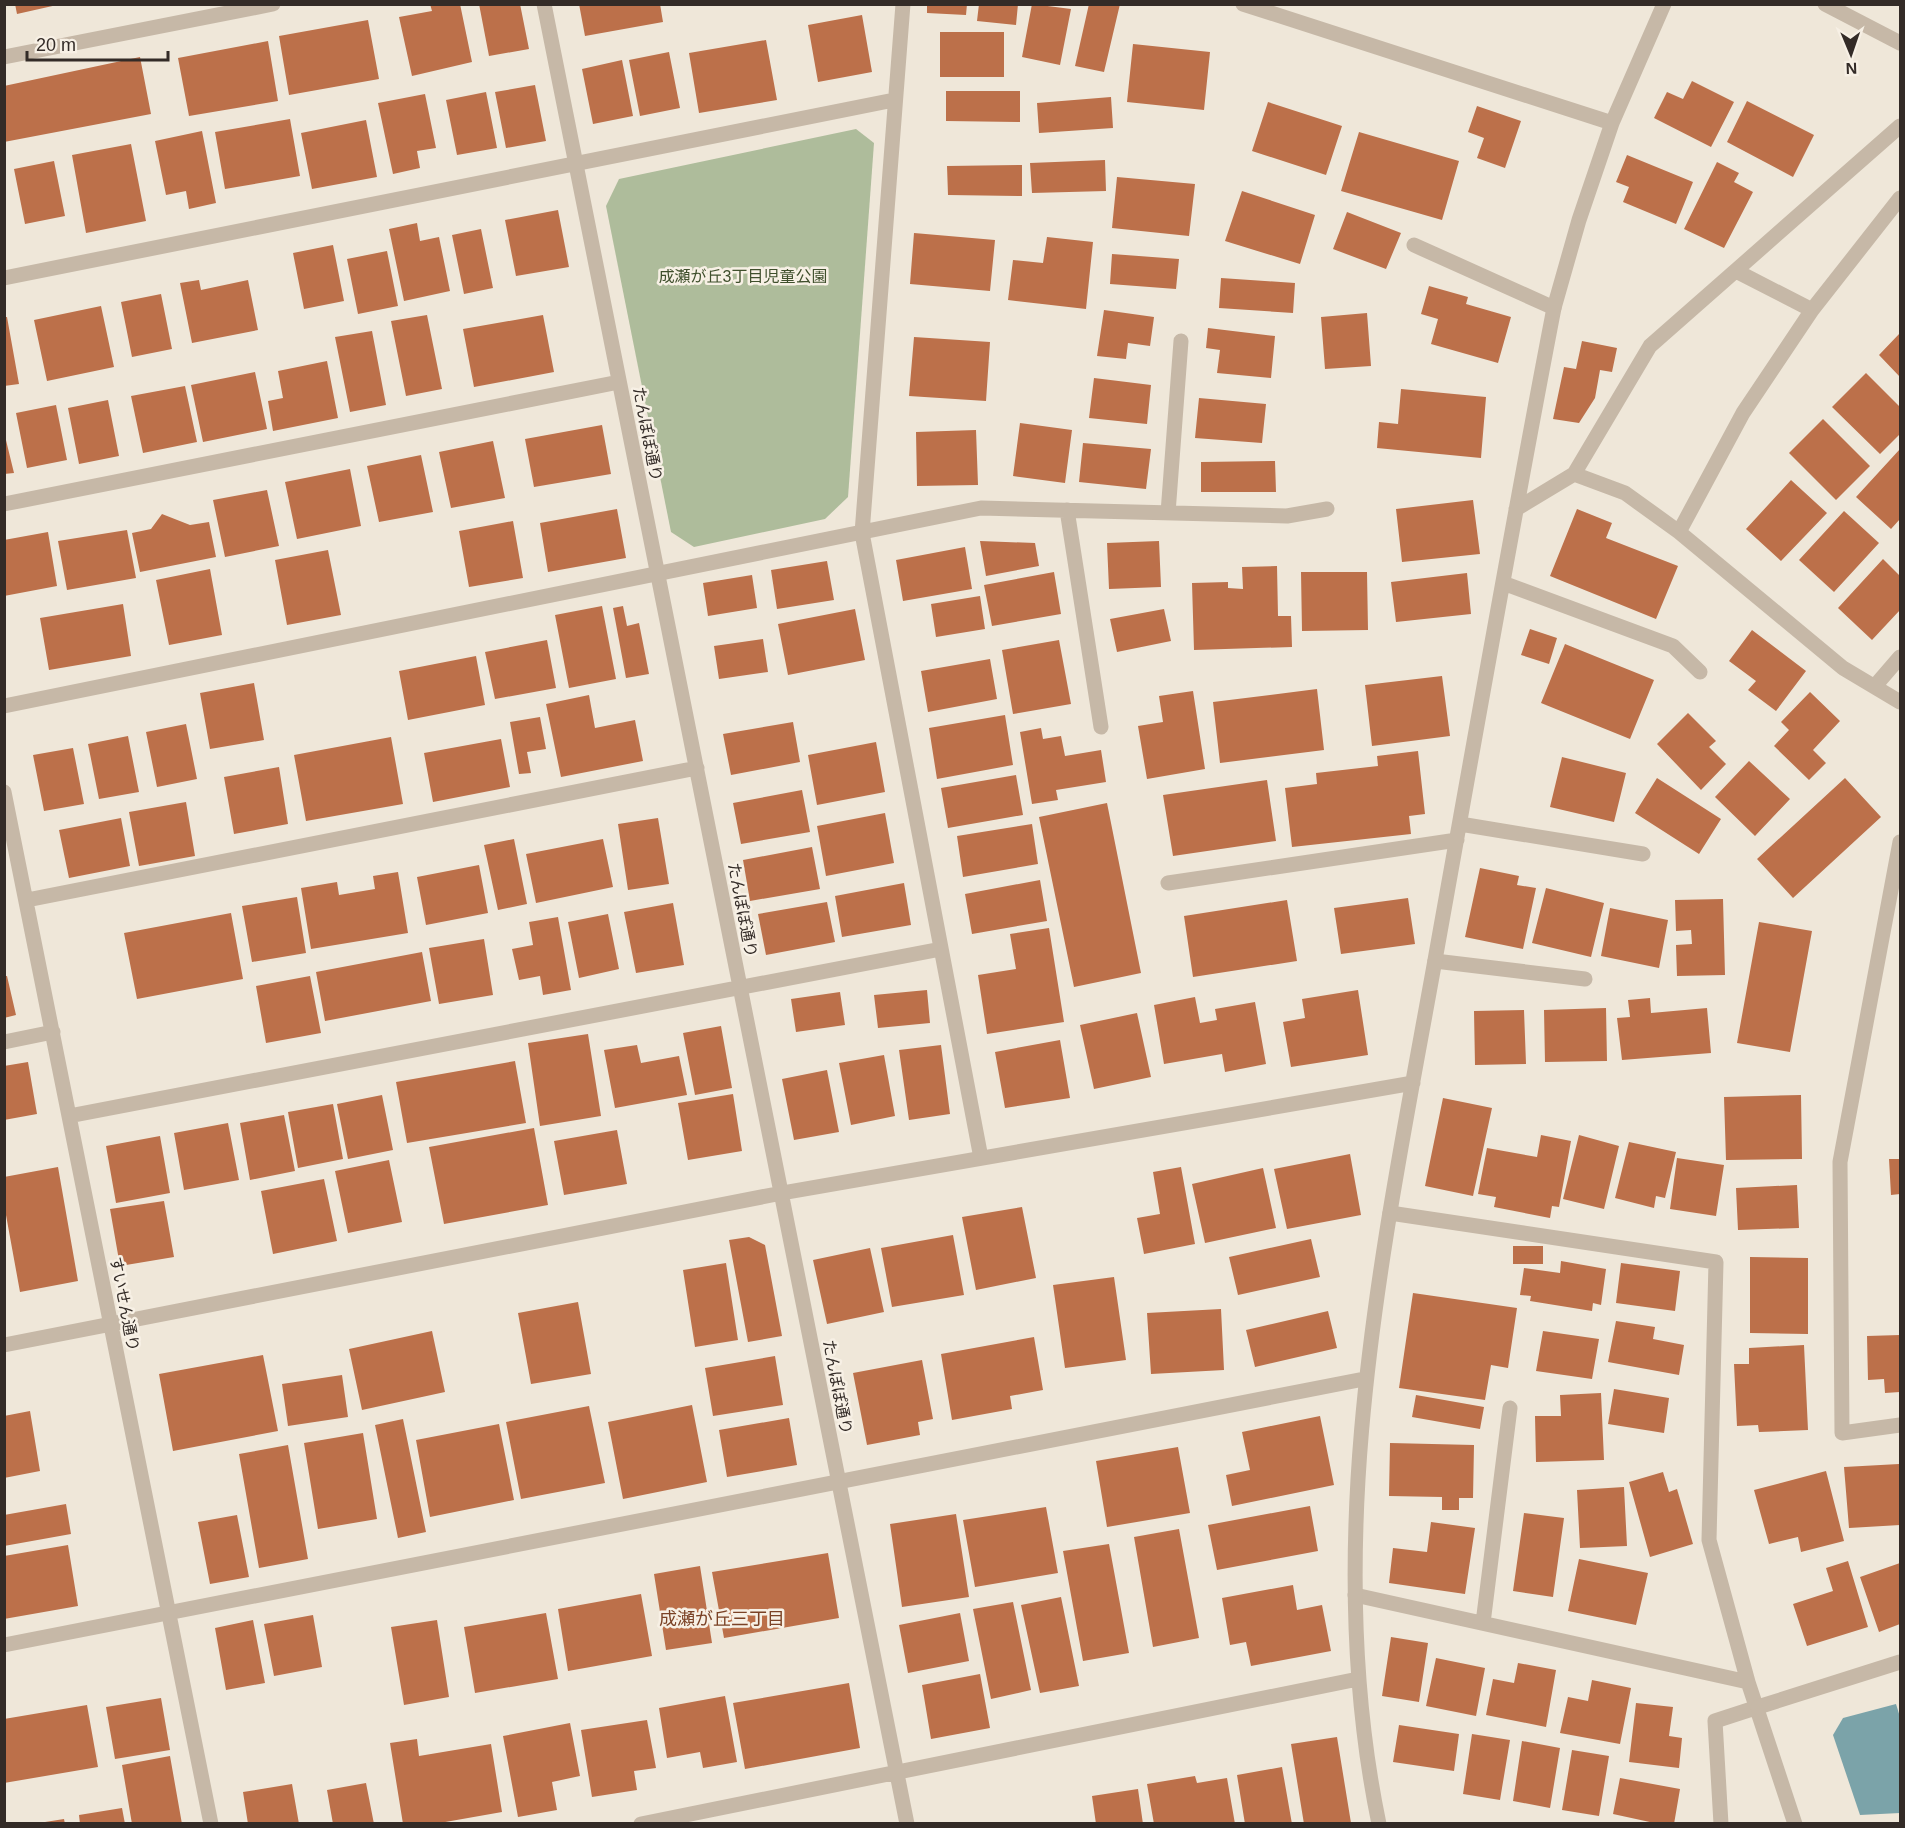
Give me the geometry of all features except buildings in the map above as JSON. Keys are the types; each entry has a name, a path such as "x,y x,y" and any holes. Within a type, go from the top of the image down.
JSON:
{"street":[{"path":"4,57 273,4"},
{"name":"たんぽぽ通り","path":"544,4 908,1824"},
{"path":"903,4 862,533 981,1158"},
{"path":"1243,4 1612,123"},
{"path":"1378,1824 1368,1772 1358,1679 1355,1594 1357,1488 1364,1379 1390,1213 1554,308 1579,220 1612,123 1664,4"},
{"path":"1825,4 1900,43"},
{"path":"4,278 894,100"},
{"path":"1516,508 1574,474 1650,346 1900,126"},
{"path":"1679,532 1743,413 1812,310 1900,198"},
{"path":"1414,245 1554,308"},
{"path":"1736,271 1812,310"},
{"path":"1168,513 1181,341"},
{"path":"4,504 619,382"},
{"path":"1574,474 1625,493 1679,532 1844,668 1900,702"},
{"path":"4,706 981,508 1287,516 1327,509"},
{"path":"1067,510 1101,727"},
{"path":"1503,583 1673,646 1700,672"},
{"path":"1875,686 1900,657"},
{"path":"27,900 697,768"},
{"name":"すいせん通り","path":"4,792 211,1824"},
{"path":"1460,824 1642,854"},
{"path":"1168,883 1457,840"},
{"path":"1900,842 1840,1162 1842,1433 1900,1425"},
{"path":"69,1116 941,949"},
{"path":"1435,961 1585,979"},
{"path":"4,1042 53,1032"},
{"path":"4,1345 782,1193 1413,1083"},
{"path":"1390,1213 1716,1262 1709,1540 1748,1682 1795,1824"},
{"path":"4,1645 1364,1379"},
{"path":"1483,1623 1510,1408"},
{"path":"1355,1594 1748,1682"},
{"path":"1721,1824 1715,1721 1900,1662"},
{"path":"641,1824 1358,1679"}],"green space":[{"name":"成瀬が丘3丁目児童公園","path":"856,129 874,143 848,497 825,519 694,547 671,532 606,206 619,179"}],"water":[{"path":"1896,1704 1900,1717 1900,1813 1860,1815 1833,1735 1843,1718"}],"district":[{"name":"成瀬が丘三丁目","path":"722,1619"}]}
